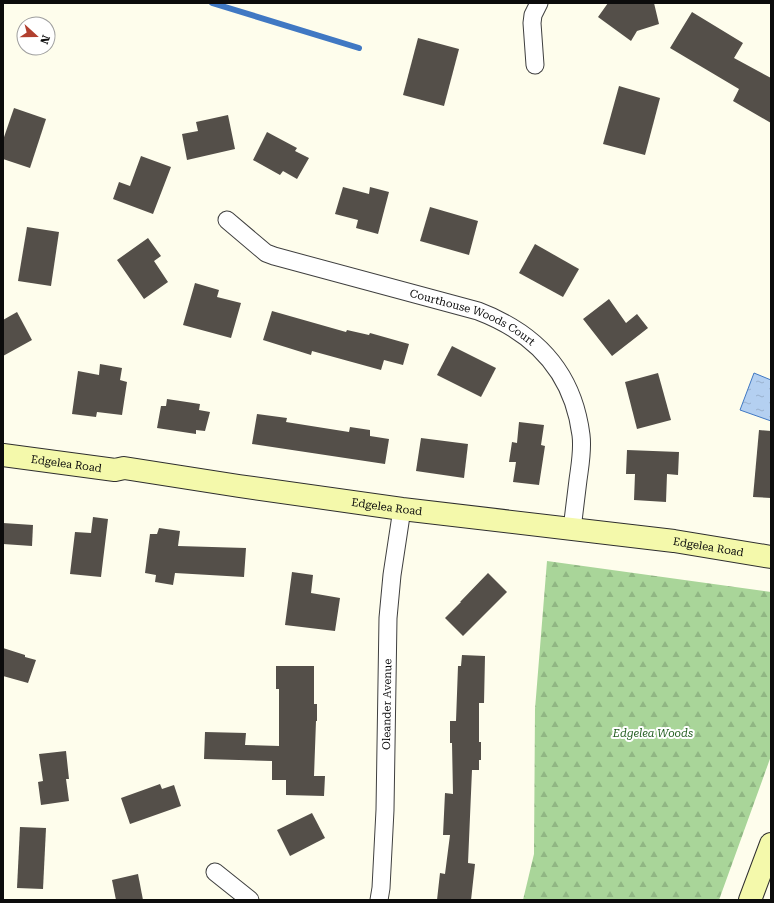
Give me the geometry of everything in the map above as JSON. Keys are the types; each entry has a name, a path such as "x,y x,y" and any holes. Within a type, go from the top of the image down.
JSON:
{"street":[{"path":"535,65 532,23 539,3"},
{"name":"Courthouse Woods Court","path":"228,220 266,253 478,311 494,317 524,334 550,359 562,377 572,397 575,407 581,436 581,459 572,529"},
{"name":"Edgelea Road","path":"3,455 115,470 124,468 402,509 674,541 771,557"},
{"name":"Oleander Avenue","path":"379,900 381,892 385,810 388,618 392,575 402,509"},
{"path":"750,900 771,844"},
{"path":"215,872 250,900"}],"green space":[{"name":"Edgelea Woods","path":"547,561 771,592 771,756 719,900 523,900 534,854 535,709"}],"water":[{"path":"754,373 771,380 771,421 740,410"}],"building":[{"path":"608,3 654,3 659,24 637,31 631,41 598,17"},
{"path":"692,12 743,43 734,58 771,78 771,123 733,101 739,89 670,48"},
{"path":"418,38 459,49 444,106 403,95"},
{"path":"619,86 660,98 645,155 603,144"},
{"path":"14,108 46,119 30,168 3,159 3,140"},
{"path":"228,115 235,149 187,160 182,134 198,131 196,122"},
{"path":"267,132 297,148 295,151 309,158 297,179 283,171 280,175 253,160"},
{"path":"141,156 171,167 153,214 113,199 119,182 130,186"},
{"path":"343,187 369,194 370,187 389,192 378,234 356,228 358,220 335,214"},
{"path":"430,207 478,221 469,255 420,241"},
{"path":"27,227 59,232 51,286 18,281"},
{"path":"148,238 161,256 154,261 168,282 144,299 117,260"},
{"path":"535,244 579,269 563,297 519,273"},
{"path":"195,283 219,290 217,297 241,303 231,338 183,325"},
{"path":"609,299 626,323 637,314 648,328 612,356 583,319"},
{"path":"272,311 346,332 347,330 369,335 370,333 409,344 403,365 384,360 381,370 312,351 311,355 263,340"},
{"path":"17,312 32,340 3,356 3,320"},
{"path":"452,346 496,368 481,397 437,375"},
{"path":"100,364 122,368 120,380 127,382 122,415 97,412 96,417 72,414 78,371 99,375"},
{"path":"658,373 671,420 637,429 625,382"},
{"path":"167,399 200,404 199,410 210,412 205,431 196,430 196,434 157,428 161,406 166,406"},
{"path":"257,414 287,418 286,422 349,432 350,427 370,430 370,436 389,439 385,464 252,444"},
{"path":"519,422 544,425 541,445 545,446 539,485 513,482 516,462 509,462 512,442 517,443"},
{"path":"759,430 771,431 771,498 753,497"},
{"path":"421,438 468,444 464,478 416,471"},
{"path":"627,450 679,452 678,475 667,474 666,502 634,500 635,474 626,474"},
{"path":"93,517 108,519 101,577 70,574 75,532 91,533"},
{"path":"3,523 33,525 32,546 3,544"},
{"path":"159,528 180,531 178,546 246,548 244,577 175,573 173,585 155,582 156,575 145,573 150,534 157,534"},
{"path":"292,572 313,575 311,593 340,598 335,631 285,625"},
{"path":"488,573 507,592 463,636 445,618"},
{"path":"3,648 36,660 28,683 3,676"},
{"path":"462,655 485,656 484,703 479,703 479,742 481,742 481,760 479,760 479,770 472,770 468,863 475,864 471,900 437,900 440,873 445,874 450,835 443,835 445,793 453,794 450,721 456,721 458,666 461,666"},
{"path":"276,666 314,666 314,704 317,704 317,721 314,776 325,776 324,796 286,795 286,780 272,780 272,761 204,759 205,732 246,733 245,745 279,746 279,689 276,689"},
{"path":"66,751 69,779 66,779 69,801 41,805 38,782 43,781 39,754"},
{"path":"160,784 162,789 174,785 181,806 130,824 121,798"},
{"path":"312,813 325,838 290,856 277,830"},
{"path":"20,827 46,828 43,889 17,888"},
{"path":"138,874 143,900 116,900 112,880"}],"waterway":[{"path":"212,3 359,48"}]}
